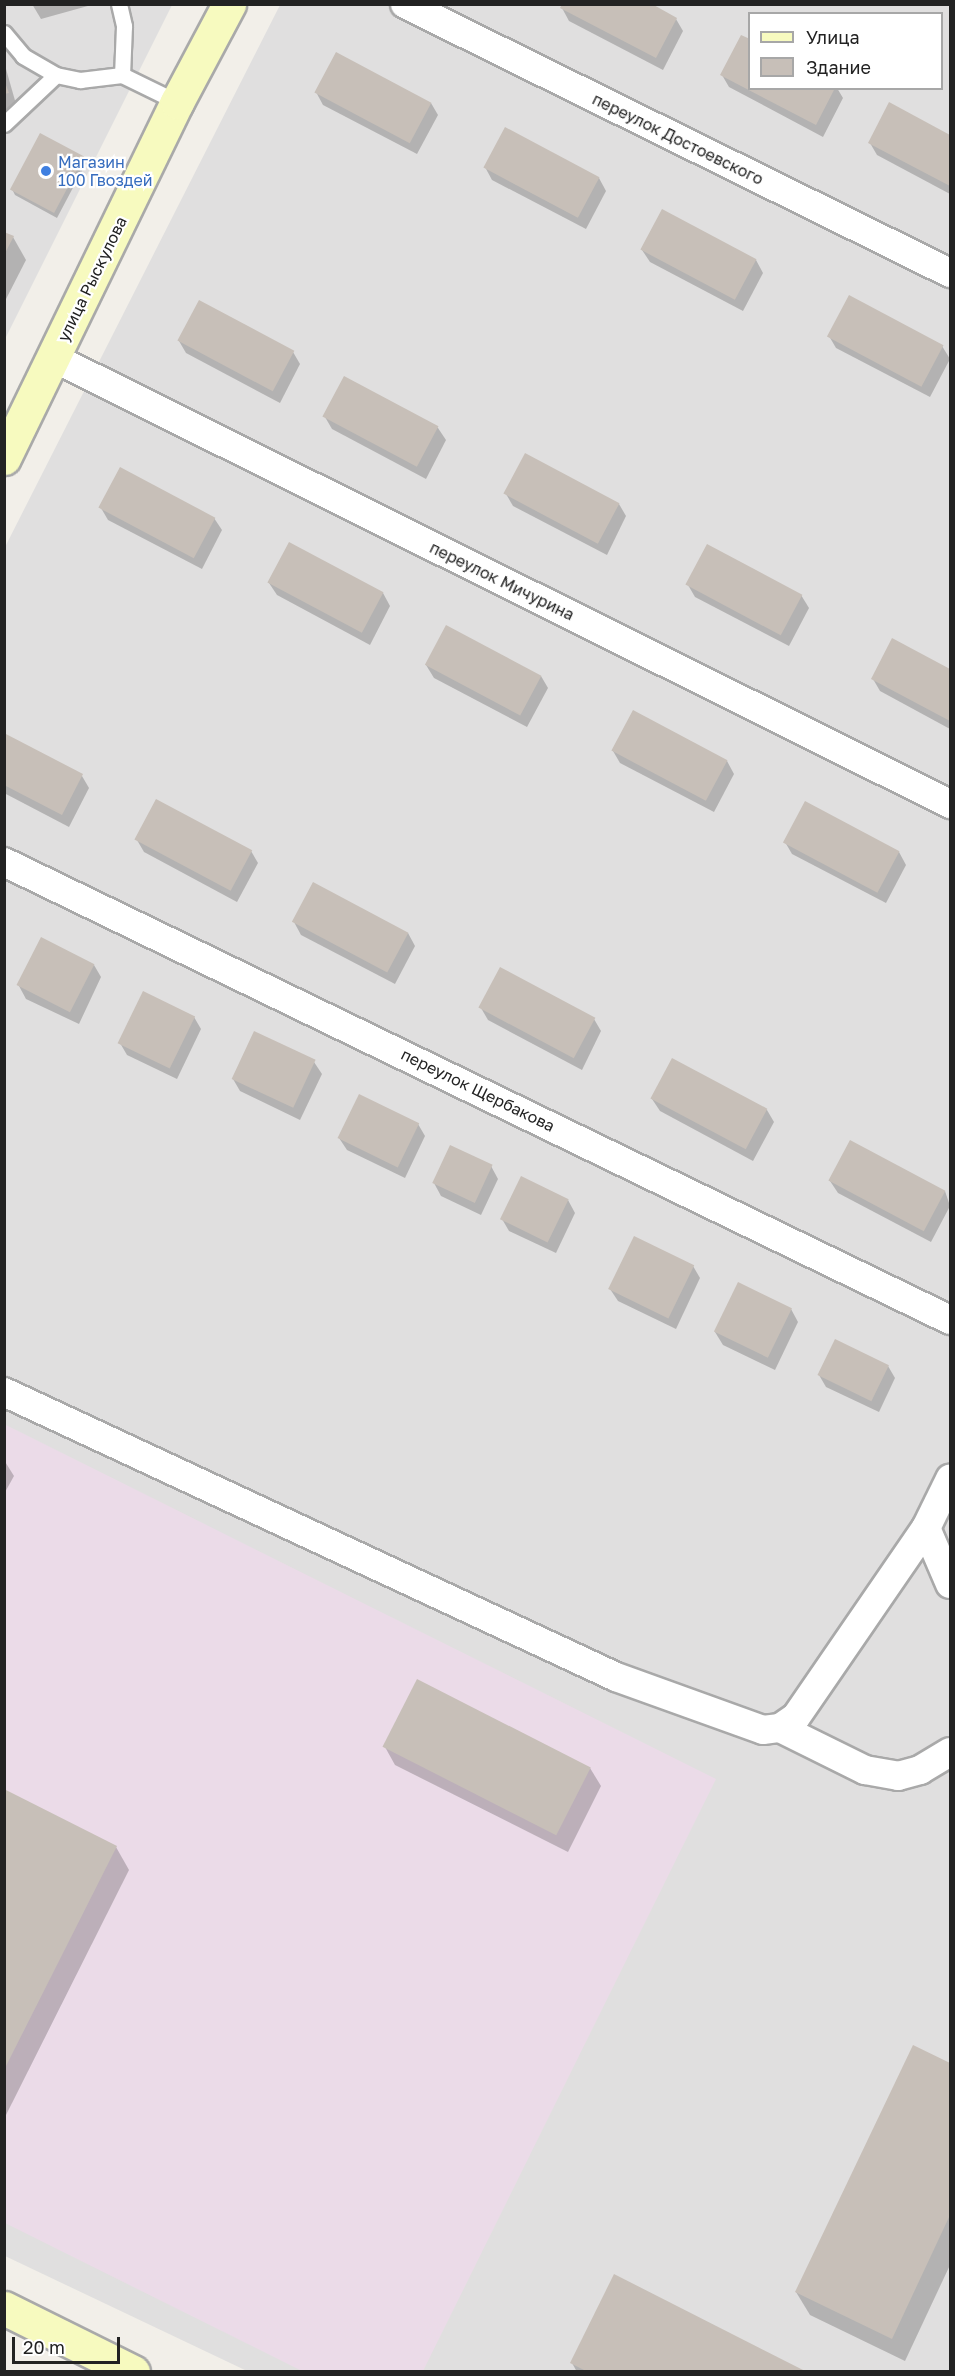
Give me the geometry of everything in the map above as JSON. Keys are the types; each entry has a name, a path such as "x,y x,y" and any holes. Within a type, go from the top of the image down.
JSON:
{"street":[{"name":"улица Рыскулова","path":"4,458 177,102 229,4"},
{"name":"переулок Достоевского","path":"405,4 951,273"},
{"name":"переулок Мичурина","path":"54,358 951,804"},
{"name":"переулок Щербакова","path":"4,862 951,1320"},
{"path":"4,1392 616,1677 763,1730 780,1728 796,1717 938,1533 951,1479"},
{"path":"938,1533 951,1584"},
{"path":"780,1728 865,1770 898,1776 920,1770 951,1752"},
{"path":"4,2308 133,2372"}],"lane":[{"path":"119,4 124,26 122,75"},
{"path":"4,33 23,56 56,75 80,80 122,75 177,102"},
{"path":"4,124 56,75"}],"shaded area":[{"path":"5,5 172,5 5,339"},
{"path":"280,5 950,5 950,2371 247,2371 5,2256 4,549"},
{"path":"4,1424 716,1779 423,2371 302,2371 5,2223"}],"building":[{"path":"562,4 652,4 677,18 656,58 560,8"},
{"path":"741,35 748,38 748,90 720,75"},
{"path":"336,52 431,103 410,143 314,93"},
{"path":"4,80 9,93 4,94"},
{"path":"749,90 834,90 816,125"},
{"path":"889,102 950,135 950,186 868,143"},
{"path":"505,127 599,177 578,218 483,168"},
{"path":"40,133 84,156 54,213 10,190"},
{"path":"662,209 756,259 735,300 640,250"},
{"path":"4,232 14,236 4,255"},
{"path":"849,295 943,345 921,387 827,336"},
{"path":"199,300 294,351 273,391 177,341"},
{"path":"344,376 438,426 417,467 322,417"},
{"path":"525,453 619,503 598,544 503,494"},
{"path":"120,467 215,518 194,558 98,508"},
{"path":"289,542 383,592 362,633 267,583"},
{"path":"707,544 802,595 781,635 685,585"},
{"path":"446,625 541,676 520,715 425,665"},
{"path":"892,638 950,669 950,721 871,679"},
{"path":"633,710 727,760 706,801 611,751"},
{"path":"4,733 83,774 62,815 4,785"},
{"path":"156,799 252,850 231,891 134,840"},
{"path":"805,801 899,851 877,893 783,842"},
{"path":"313,882 408,933 387,972 292,922"},
{"path":"41,937 94,964 70,1012 16,985"},
{"path":"500,967 595,1018 574,1058 478,1008"},
{"path":"143,991 195,1016 170,1069 118,1043"},
{"path":"254,1031 316,1060 293,1108 232,1079"},
{"path":"672,1058 767,1109 746,1149 650,1099"},
{"path":"359,1094 419,1123 398,1167 338,1138"},
{"path":"850,1140 945,1191 924,1231 828,1181"},
{"path":"450,1145 493,1165 475,1203 432,1183"},
{"path":"521,1176 569,1199 548,1242 500,1219"},
{"path":"634,1236 694,1265 668,1318 608,1289"},
{"path":"738,1282 792,1308 768,1358 714,1331"},
{"path":"835,1339 889,1365 871,1401 817,1375"},
{"path":"417,1679 591,1768 556,1835 382,1747"},
{"path":"4,1789 117,1846 4,2070"},
{"path":"913,2045 950,2063 950,2215 892,2339 795,2292"},
{"path":"614,2274 807,2372 588,2372 570,2363"}],"place":[{"name":"Магазин 100 Гвоздей","path":"46,171"}]}
